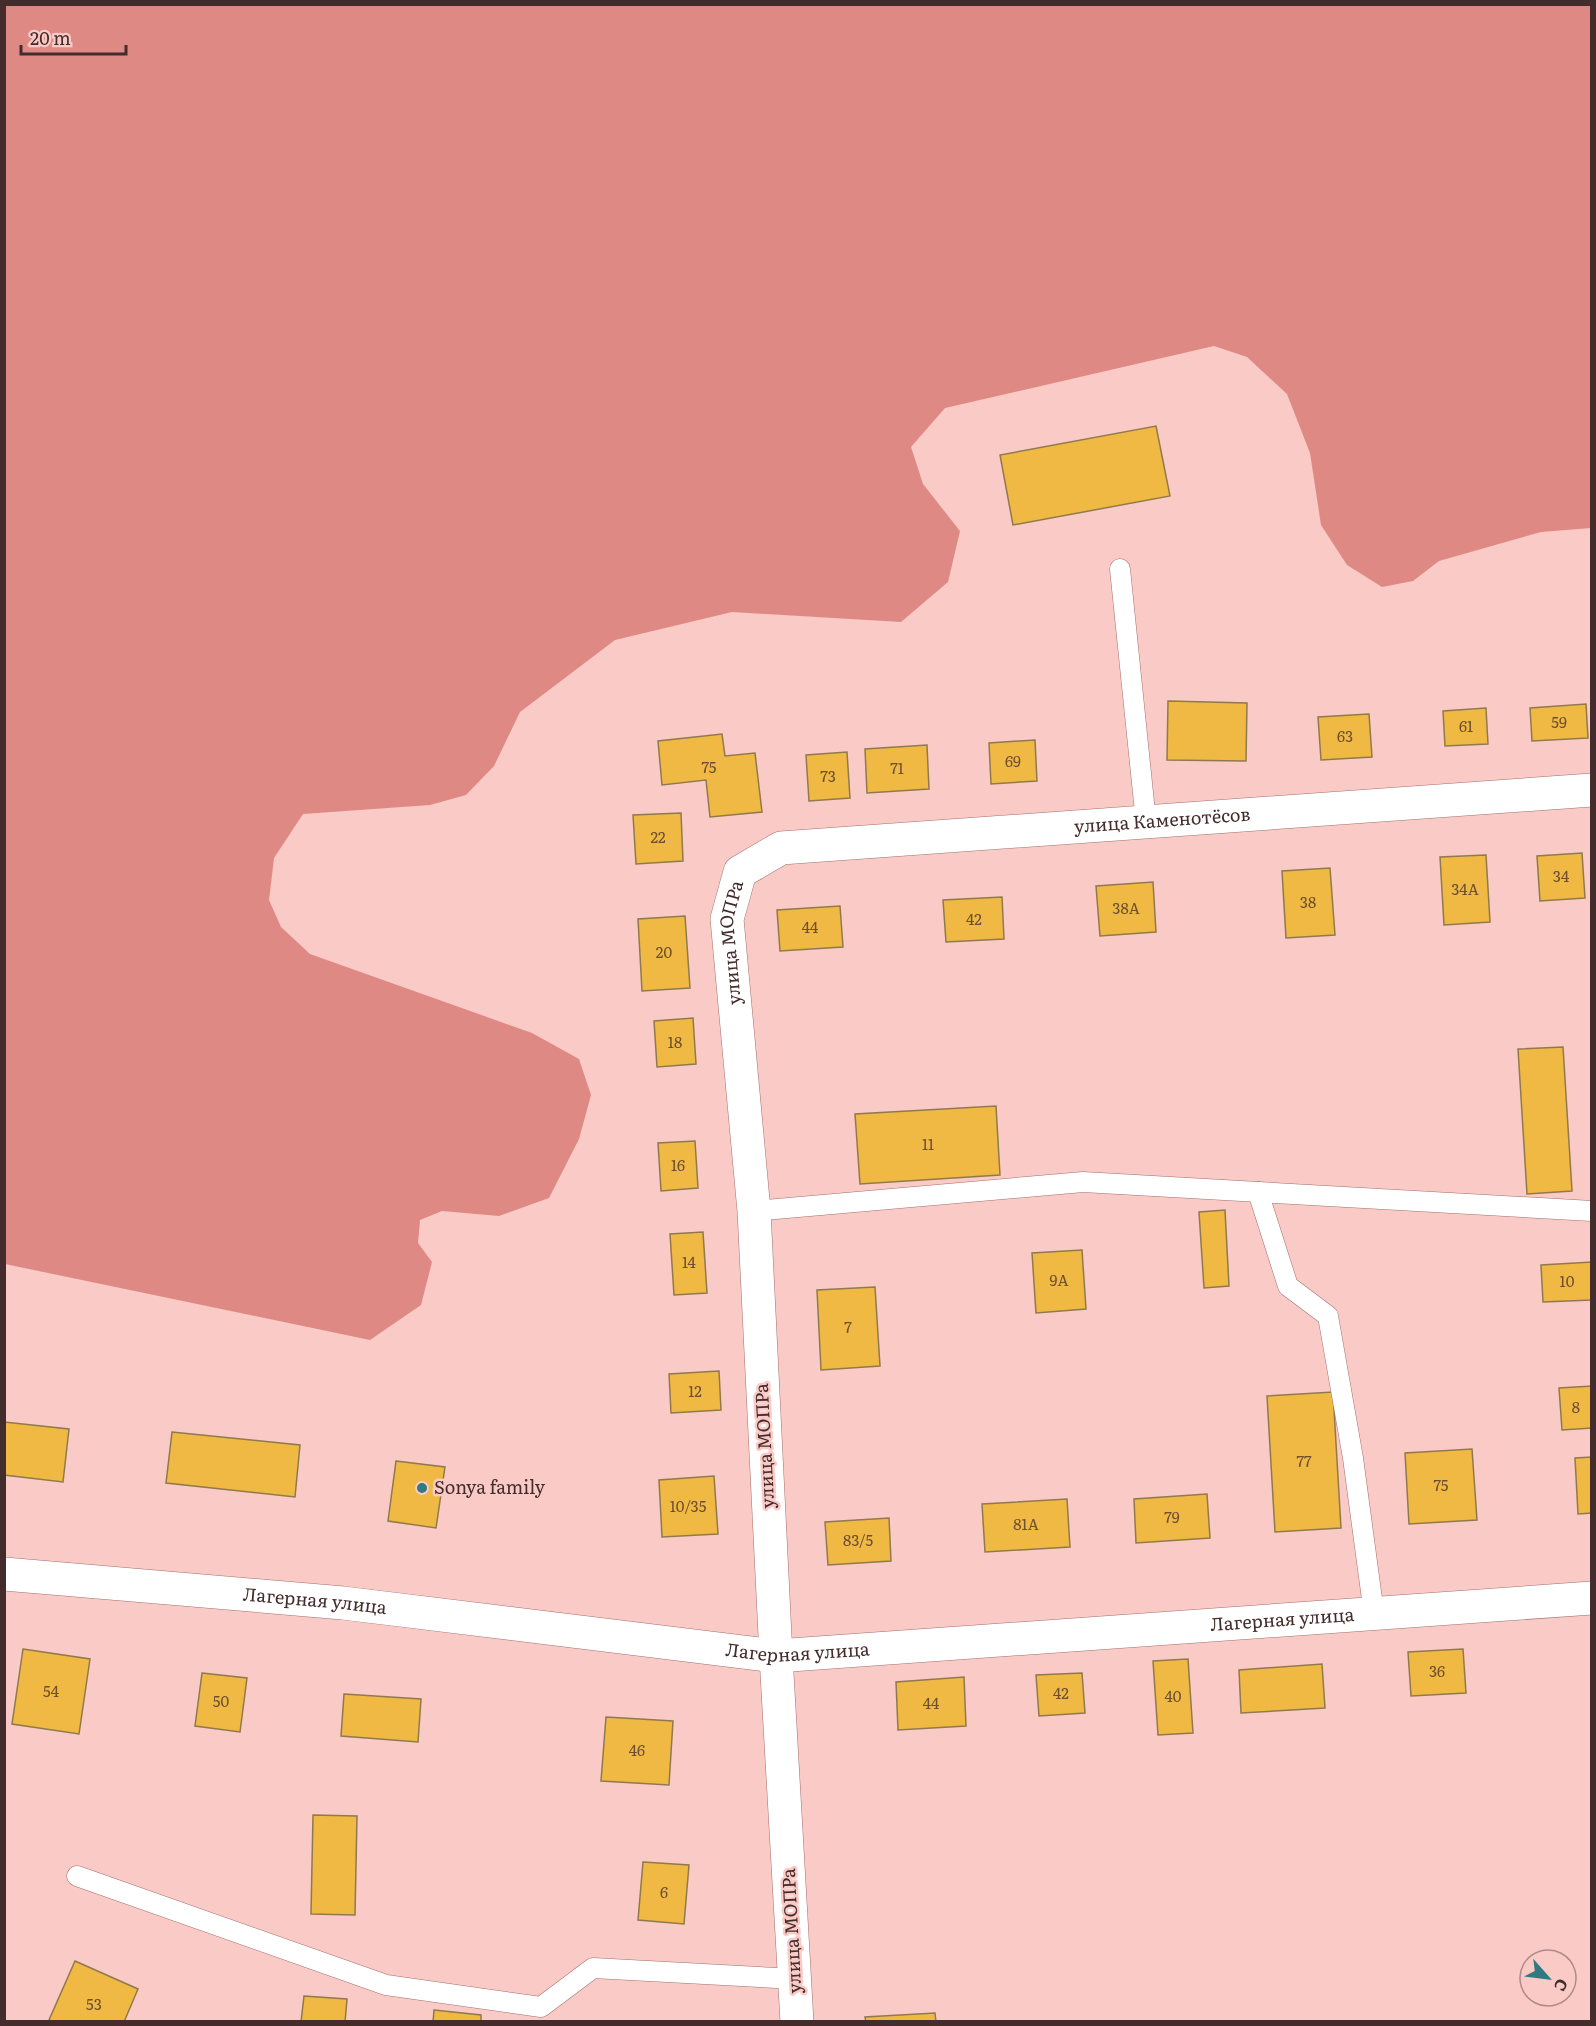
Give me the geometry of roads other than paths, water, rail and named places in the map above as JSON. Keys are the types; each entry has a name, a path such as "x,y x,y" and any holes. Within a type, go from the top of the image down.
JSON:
{"street":[{"name":"улица Каменотёсов","path":"740,872 781,848 1592,790"},
{"name":"улица МОПРа","path":"740,872 727,919 754,1211 776,1656 798,2022"},
{"name":"Лагерная улица","path":"4,1574 343,1603 776,1656 1592,1598"}],"lane":[{"path":"1120,569 1146,822"},
{"path":"754,1211 1083,1182 1592,1211"},
{"path":"1258,1192 1288,1286 1328,1316 1353,1458 1374,1614"},
{"path":"77,1876 397,1987 541,2007 593,1968 795,1979"}],"place":[{"name":"Sonya family","path":"422,1488"}]}
